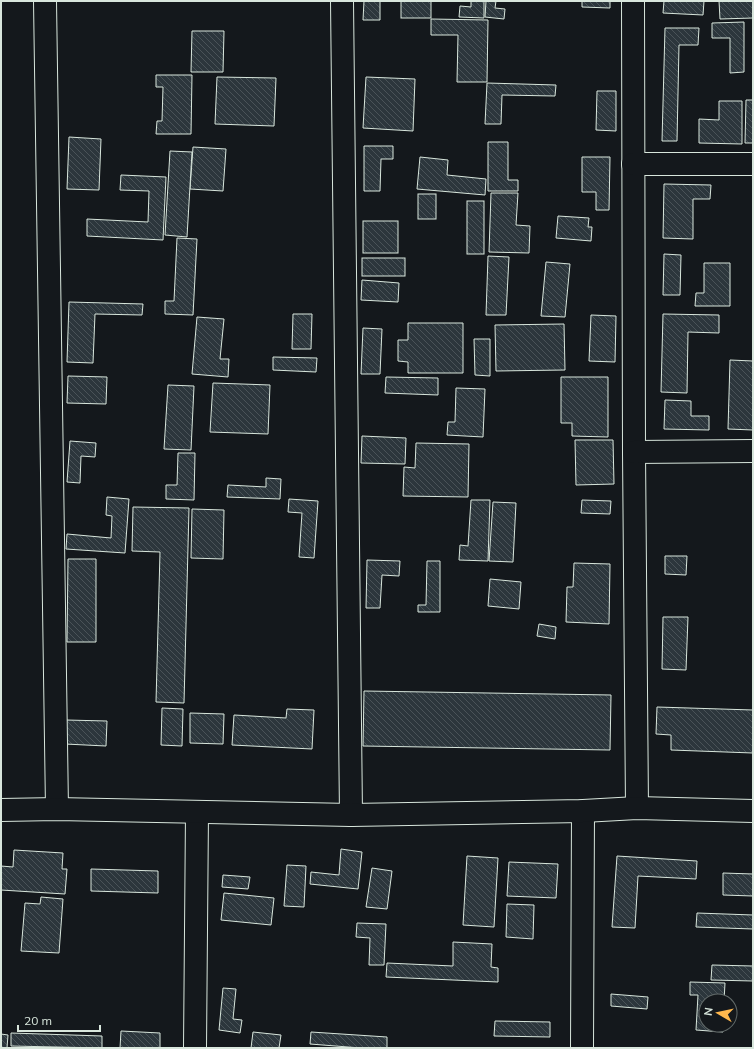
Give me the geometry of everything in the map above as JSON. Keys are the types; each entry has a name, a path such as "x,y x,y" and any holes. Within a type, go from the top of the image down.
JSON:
{"street":[{"path":"45,1 57,809"},
{"path":"342,1 351,815"},
{"path":"633,1 634,452 637,808"},
{"path":"633,164 753,164"},
{"path":"634,452 753,451"},
{"path":"1,810 57,809 351,815 583,811 637,808 753,811"},
{"path":"582,1048 583,811"},
{"path":"195,1048 197,812"}],"building":[{"path":"364,1 380,1 380,20 363,20"},
{"path":"401,1 431,1 431,18 401,18"},
{"path":"471,1 484,1 484,18 459,17 460,6 471,7"},
{"path":"486,1 496,1 495,8 505,9 504,19 485,17"},
{"path":"582,1 610,1 610,8 582,7"},
{"path":"664,1 704,1 703,15 663,13"},
{"path":"719,1 753,1 753,18 720,19"},
{"path":"431,19 488,20 487,82 457,82 458,35 431,35"},
{"path":"744,22 744,72 730,73 730,38 712,38 712,23"},
{"path":"665,28 699,28 698,45 679,45 677,141 662,141"},
{"path":"192,31 224,31 223,72 191,72"},
{"path":"156,75 192,75 191,134 156,134 157,121 162,121 163,87 156,87"},
{"path":"217,77 276,78 274,126 215,124"},
{"path":"366,77 415,79 413,131 363,128"},
{"path":"487,83 556,85 555,96 502,95 501,124 485,124"},
{"path":"597,91 616,91 616,131 596,130"},
{"path":"746,100 753,100 753,143 745,143"},
{"path":"719,101 742,101 742,144 699,143 699,119 719,120"},
{"path":"69,137 101,139 99,190 67,189"},
{"path":"488,142 508,142 508,180 518,180 518,191 488,191"},
{"path":"364,146 393,146 393,159 381,159 380,191 364,191"},
{"path":"193,147 226,149 223,191 190,189"},
{"path":"170,151 192,152 187,237 165,235"},
{"path":"420,157 448,160 447,175 486,179 485,195 417,189"},
{"path":"582,157 610,157 609,210 596,210 596,192 582,192"},
{"path":"121,175 166,177 163,240 87,236 87,219 148,222 149,191 120,190"},
{"path":"664,184 711,185 710,199 693,199 693,239 663,238"},
{"path":"491,193 518,193 516,225 530,226 529,253 489,252"},
{"path":"418,194 436,194 436,219 418,219"},
{"path":"467,201 484,201 484,254 467,254"},
{"path":"558,216 589,218 588,227 592,227 591,241 556,238"},
{"path":"363,221 398,221 398,253 363,253"},
{"path":"177,238 197,239 193,315 165,314 165,301 174,301"},
{"path":"664,254 681,255 680,295 663,295"},
{"path":"488,256 509,257 506,315 486,315"},
{"path":"362,258 405,258 405,276 362,276"},
{"path":"546,262 570,264 565,317 541,316"},
{"path":"704,263 730,263 730,306 695,306 696,293 704,293"},
{"path":"362,280 399,283 398,302 361,300"},
{"path":"69,302 143,304 142,315 95,314 93,363 67,362"},
{"path":"293,314 312,314 311,349 292,349"},
{"path":"663,314 719,315 719,333 688,332 687,393 661,392"},
{"path":"591,315 616,316 615,362 589,361"},
{"path":"197,317 224,319 220,359 229,359 228,377 192,374"},
{"path":"408,323 463,323 463,373 408,373 408,362 398,361 398,340 408,340"},
{"path":"564,324 565,370 496,371 495,325"},
{"path":"363,328 382,329 380,374 361,374"},
{"path":"474,339 490,339 490,376 475,375"},
{"path":"273,357 317,358 316,372 273,370"},
{"path":"730,360 753,361 753,430 728,429"},
{"path":"68,376 107,377 106,404 67,403"},
{"path":"386,377 438,378 438,395 385,393"},
{"path":"561,377 608,377 608,437 572,436 572,423 561,423"},
{"path":"213,383 270,385 268,434 210,432"},
{"path":"168,385 194,386 191,450 164,449"},
{"path":"456,388 485,389 483,437 447,435 448,422 455,422"},
{"path":"665,400 691,401 691,416 709,416 709,430 664,429"},
{"path":"362,436 406,438 405,464 361,463"},
{"path":"575,440 613,440 614,484 576,485"},
{"path":"70,441 96,443 95,457 81,456 80,483 67,482"},
{"path":"416,443 469,444 468,497 403,496 404,467 415,468"},
{"path":"178,453 195,453 194,500 166,499 166,485 177,485"},
{"path":"266,478 281,479 280,499 227,497 228,485 266,487"},
{"path":"107,497 129,499 125,553 66,549 67,534 111,538 112,516 106,515"},
{"path":"289,499 318,501 314,558 299,557 302,513 288,512"},
{"path":"471,500 490,500 488,561 459,560 460,545 468,546"},
{"path":"582,500 611,501 610,514 581,513"},
{"path":"493,502 516,503 513,562 489,561"},
{"path":"133,507 189,508 184,703 156,702 160,552 132,551"},
{"path":"192,509 224,510 223,559 191,558"},
{"path":"665,556 687,556 686,575 665,574"},
{"path":"68,559 96,559 96,642 67,642"},
{"path":"367,560 400,561 399,576 382,575 380,608 366,608"},
{"path":"427,561 440,561 440,612 418,612 418,605 426,605"},
{"path":"574,563 610,564 609,624 566,622 567,587 573,587"},
{"path":"490,579 521,582 519,609 488,606"},
{"path":"663,617 688,617 686,670 662,669"},
{"path":"539,624 556,627 555,639 537,636"},
{"path":"364,691 611,695 610,750 363,746"},
{"path":"657,707 753,710 753,753 671,750 671,735 656,734"},
{"path":"162,708 183,709 182,746 161,745"},
{"path":"287,709 314,710 312,749 232,745 234,715 286,718"},
{"path":"190,713 224,714 223,744 190,743"},
{"path":"66,720 107,721 106,746 65,744"},
{"path":"341,849 362,852 358,889 310,884 311,872 339,875"},
{"path":"14,850 63,853 62,869 67,869 65,894 1,890 1,866 13,867"},
{"path":"467,856 498,858 494,927 463,925"},
{"path":"617,856 697,861 696,879 638,876 635,928 612,927"},
{"path":"509,862 558,864 556,898 507,896"},
{"path":"287,865 306,866 304,907 284,906"},
{"path":"372,868 392,871 387,909 366,907"},
{"path":"91,869 158,871 158,893 91,891"},
{"path":"723,873 753,874 753,896 723,895"},
{"path":"223,875 250,877 248,889 222,887"},
{"path":"224,893 274,898 271,925 221,920"},
{"path":"41,897 63,899 59,953 21,951 25,903 40,904"},
{"path":"507,904 534,905 533,939 506,937"},
{"path":"697,913 753,915 753,929 696,927"},
{"path":"357,923 386,924 384,965 369,965 370,938 356,937"},
{"path":"453,942 492,944 491,967 498,968 498,982 386,977 387,963 453,966"},
{"path":"712,965 753,966 753,981 711,980"},
{"path":"690,982 725,983 724,993 698,993 698,995 690,995"},
{"path":"223,988 236,989 233,1019 242,1020 240,1033 219,1030"},
{"path":"611,994 648,997 647,1009 611,1006"},
{"path":"698,995 698,1030 696,1030"},
{"path":"495,1021 550,1022 550,1037 494,1036"},
{"path":"121,1031 160,1033 160,1048 120,1048"},
{"path":"253,1032 281,1035 279,1048 251,1048"},
{"path":"311,1032 387,1037 387,1048 361,1048 310,1044"},
{"path":"11,1033 102,1036 102,1048 11,1046"},
{"path":"1,1034 8,1035 7,1048 1,1048"}]}
